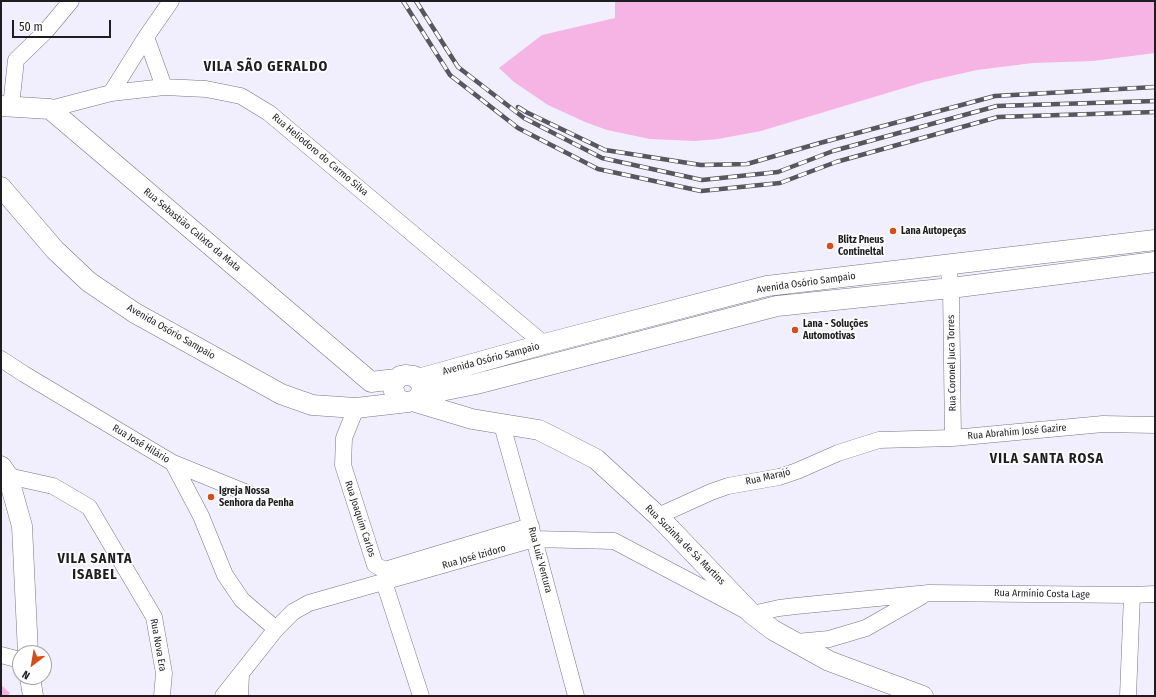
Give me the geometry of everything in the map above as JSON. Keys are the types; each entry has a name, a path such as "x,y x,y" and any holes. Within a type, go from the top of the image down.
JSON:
{"street":[{"path":"50,109 6,106 16,60 46,30 71,1"},
{"path":"111,93 146,37 171,1"},
{"path":"146,37 164,87"},
{"name":"Rua Heliodoro do Carmo Silva","path":"50,109 111,93 164,87 206,89 241,96 269,113 544,344"},
{"name":"Rua Sebastião Calixto da Mata","path":"50,109 371,382"},
{"name":"Avenida Osório Sampaio","path":"1,187 55,250 89,282 135,312 281,394 312,405 356,408 476,384 776,306 951,288 1155,262"},
{"name":"Avenida Osório Sampaio","path":"415,395 544,344 767,286 1155,240"},
{"name":"Rua Coronel Juca Torres","path":"948,265 951,288 953,438"},
{"name":"Rua José Hilário","path":"1,359 173,463 201,516 225,575 242,600 276,629"},
{"path":"356,408 368,398 371,382 396,379 394,383 394,392 399,400 415,395"},
{"path":"472,419 467,412 468,399 476,384"},
{"name":"Rua Suzinha de Sá Martins","path":"415,395 442,409 472,419 539,430 596,459 658,516 752,614 773,630 829,661 923,696"},
{"name":"Rua Joaquim Carlos","path":"356,408 344,438 343,465 375,565 385,570 532,533"},
{"name":"Rua Abrahim José Gazire","path":"879,440 953,438 1103,424 1155,425"},
{"name":"Rua Luiz Ventura","path":"502,425 576,696"},
{"name":"Rua Marajó","path":"658,516 728,486 779,477 797,471 838,453 879,440"},
{"path":"173,463 252,495"},
{"path":"4,471 22,526 28,645"},
{"name":"Rua Nova Era","path":"4,471 53,486 89,507 154,617 164,673 162,696"},
{"name":"Rua José Izidoro","path":"223,696 276,629 293,612 309,603 384,582 532,533 614,541 752,614"},
{"path":"384,582 421,696"},
{"name":"Rua Armínio Costa Lage","path":"752,614 779,608 929,593 1155,594"},
{"name":"Rua Armínio Costa Lage","path":"796,642 829,639 866,628 929,593"},
{"path":"1128,696 1132,595"},
{"path":"865,599 870,609 870,615 866,628"},
{"path":"773,630 773,615 779,608"},
{"path":"829,639 827,654 829,661"},
{"path":"1,654 12,657"},
{"path":"240,696 241,674"},
{"path":"31,685 32,696"}],"shaded area":[{"path":"615,1 1155,1 1155,53 1093,61 1033,63 977,70 924,82 761,131 718,139 695,141 650,139 607,130 585,122 548,105 514,82 499,68 542,35 615,18"},
{"path":"1,685 10,693 7,696 1,696"}],"railway":[{"path":"403,1 450,75 518,128 598,169 701,191 780,183 836,162 998,117 1155,112"},
{"path":"416,1 458,67 524,118 602,158 702,180 778,172 833,151 997,106 1155,101"},
{"path":"518,107 605,150 701,165 747,164 995,96 1155,87"}],"place":[{"name":"Lana Autopeças","path":"893,231"},
{"name":"Blitz Pneus Contineltal","path":"830,246"},
{"name":"Lana - Soluções Automotivas","path":"795,330"},
{"name":"Igreja Nossa Senhora da Penha","path":"211,497"}],"district":[{"name":"VILA SÃO GERALDO","path":"266,67"},
{"name":"VILA SANTA ROSA","path":"1047,459"},
{"name":"VILA SANTA ISABEL","path":"95,568"}]}
